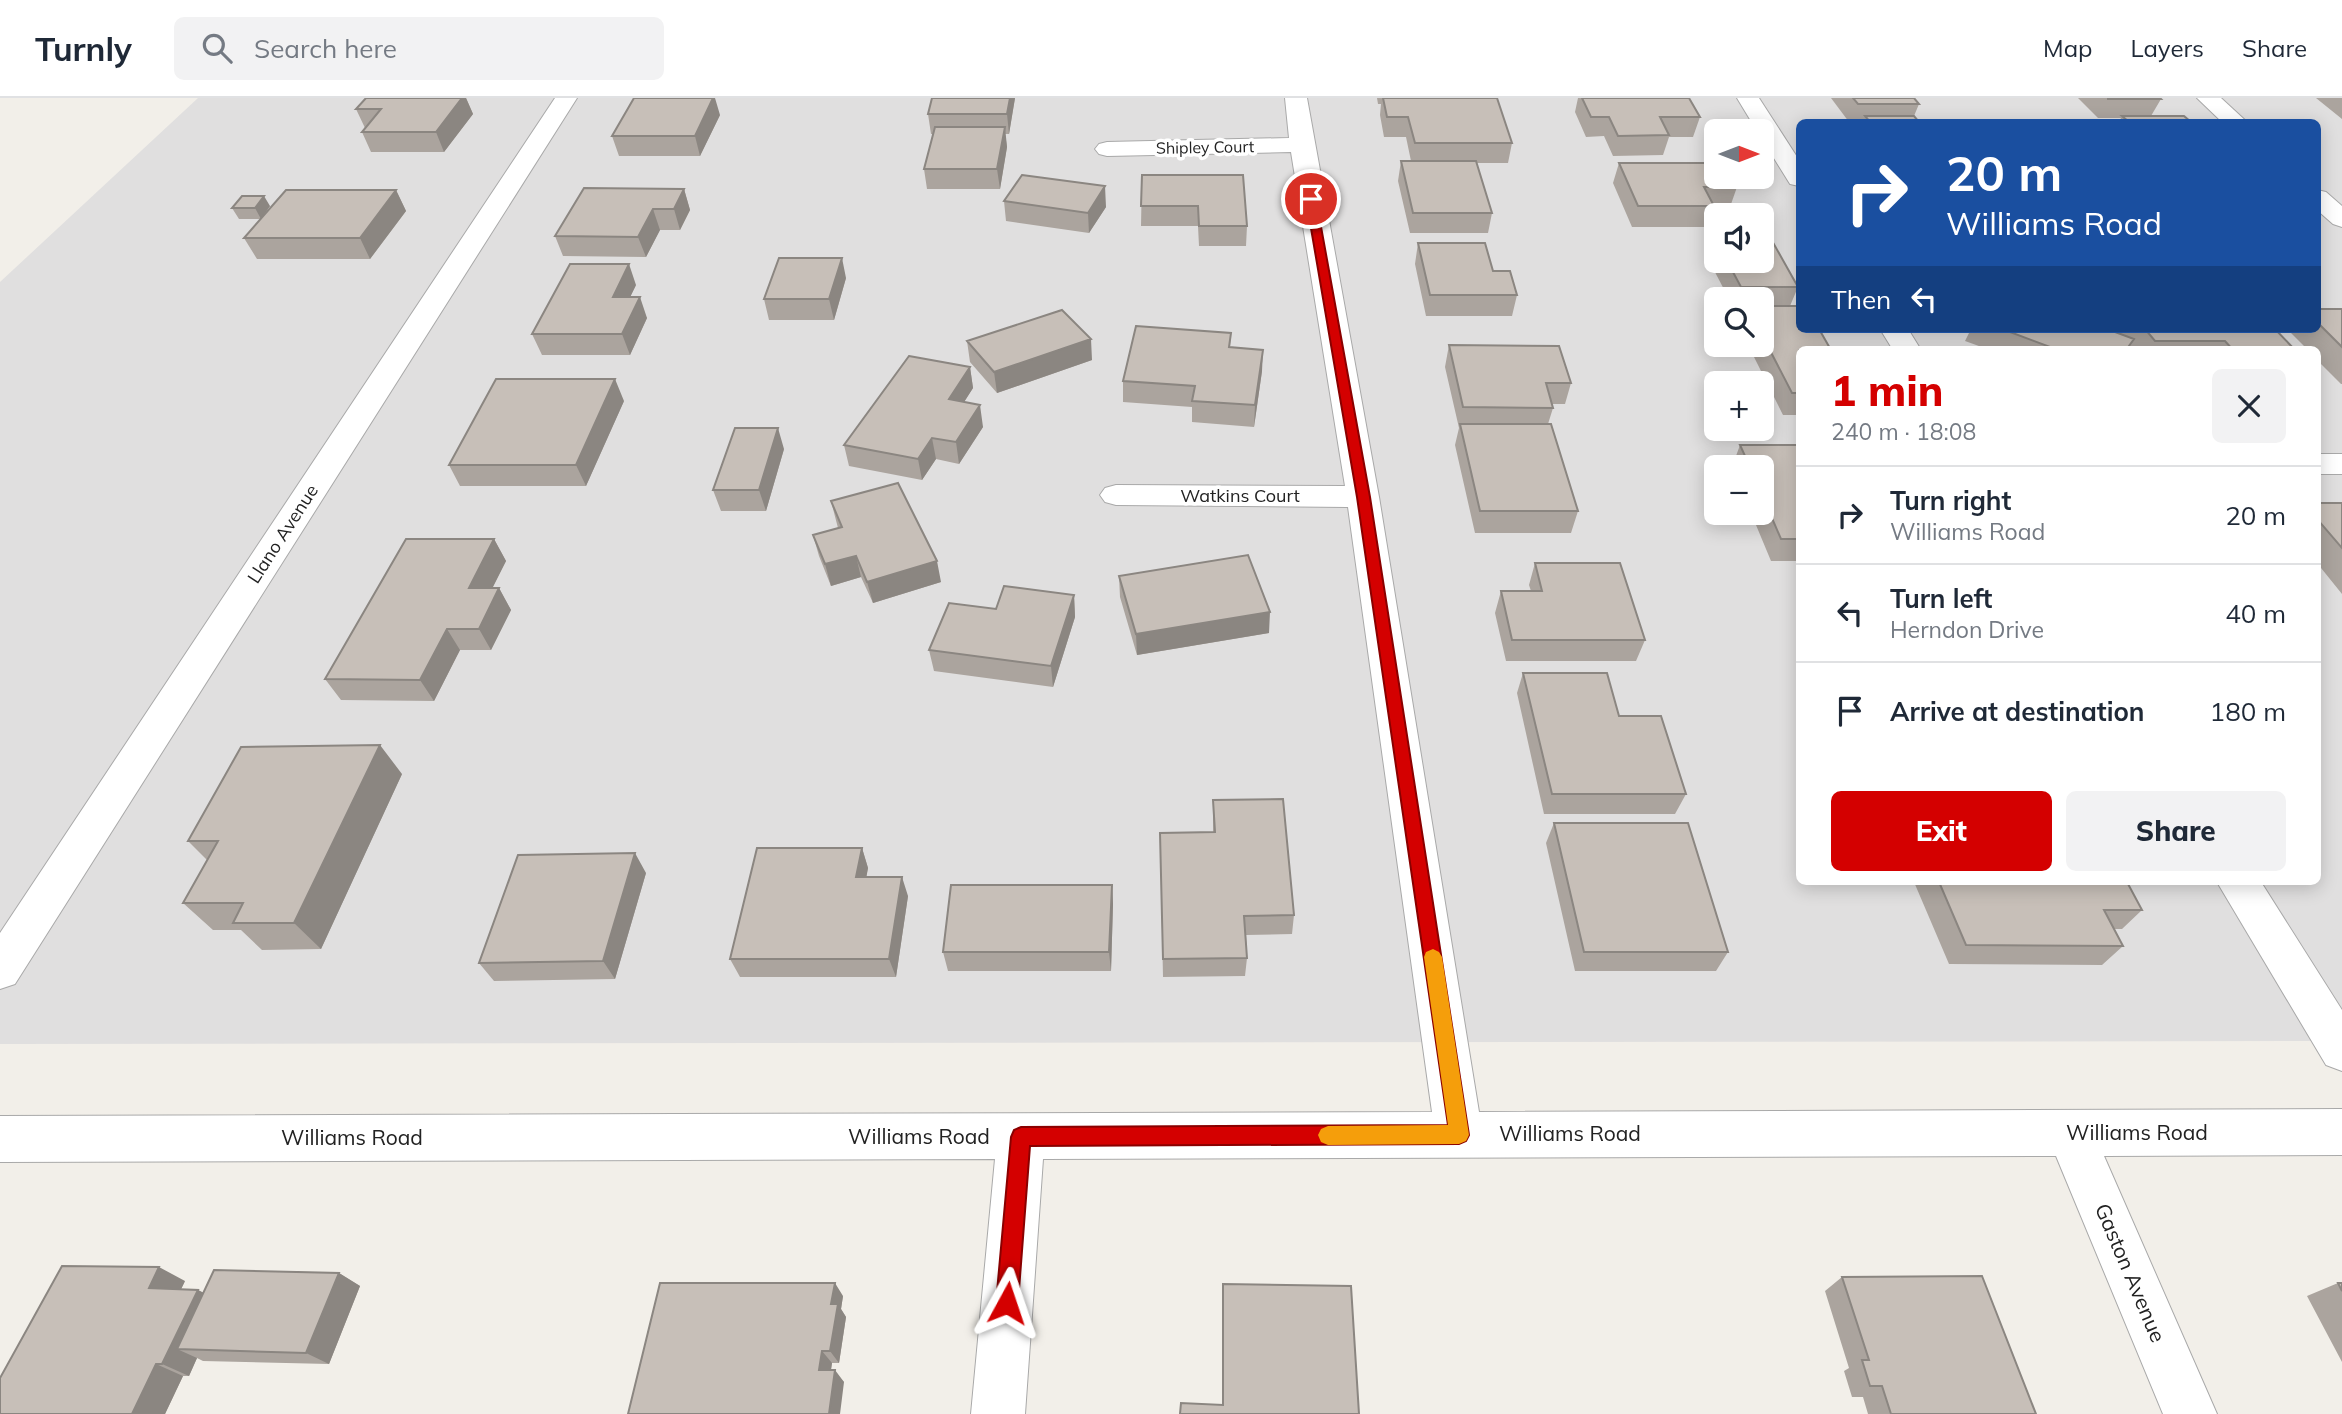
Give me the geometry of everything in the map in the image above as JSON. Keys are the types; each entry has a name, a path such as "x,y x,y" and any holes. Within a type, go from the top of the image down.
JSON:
{"street":[{"name":"Llano Avenue","path":"0,970 566,98"},
{"path":"1296,98 1363,497 1459,1135"},
{"path":"1748,98 1796,174"},
{"path":"2208,98 2232,119"},
{"name":"Shipley Court","path":"1107,149 1302,145"},
{"path":"2321,201 2342,219"},
{"path":"2321,464 2342,464"},
{"name":"Watkins Court","path":"1116,495 1363,497"},
{"path":"2240,885 2342,1050"},
{"name":"Williams Road","path":"0,1139 2342,1132"},
{"name":"Gaston Avenue","path":"2070,1133 2190,1414"},
{"path":"998,1414 1021,1137"}],"shaded area":[{"path":"198,98 2342,98 2342,1041 0,1044 0,282"}],"building":[{"path":"366,98 462,98 436,132 362,132 381,109 356,109"},
{"path":"634,98 713,98 695,136 612,136"},
{"path":"932,98 1010,98 1007,114 928,114"},
{"path":"1383,98 1497,98 1512,143 1415,143 1408,117 1387,117"},
{"path":"1582,98 1689,98 1700,117 1660,117 1669,135 1618,136 1609,117 1591,117"},
{"path":"1853,98 1914,98 1919,104 1858,104"},
{"path":"2160,98 2161,99 2108,99"},
{"path":"1865,116 1914,116 1916,119 1868,119"},
{"path":"2122,116 2184,116 2188,119 2126,119"},
{"path":"935,127 1005,127 997,169 924,169"},
{"path":"1401,161 1476,161 1492,213 1413,213"},
{"path":"1619,163 1704,163 1704,189 1712,203 1704,203 1704,206 1638,206"},
{"path":"1022,175 1105,186 1088,213 1004,201"},
{"path":"1142,175 1243,175 1247,226 1199,226 1198,206 1141,206"},
{"path":"584,188 684,189 674,209 653,209 638,237 555,236"},
{"path":"286,190 396,190 360,238 244,238"},
{"path":"242,196 264,196 255,208 232,208"},
{"path":"1418,243 1485,243 1493,271 1510,271 1517,295 1430,295"},
{"path":"1774,244 1796,283 1796,287 1741,287 1733,273 1774,273"},
{"path":"779,258 842,258 829,299 764,299"},
{"path":"570,264 629,264 613,297 640,297 622,334 532,334"},
{"path":"1774,306 1796,306 1796,333 1821,333 1829,346 1796,346 1796,393 1792,393 1773,357"},
{"path":"2321,309 2342,309 2342,347 2321,326"},
{"path":"1062,310 1091,339 994,372 967,341"},
{"path":"1136,326 1231,333 1229,347 1263,350 1255,405 1192,401 1195,386 1123,381"},
{"path":"2013,333 2118,333 2134,339 2129,346 2047,346"},
{"path":"2148,333 2279,333 2291,346 2229,346 2225,341 2155,341"},
{"path":"1449,345 1559,346 1571,383 1546,383 1553,408 1463,407"},
{"path":"909,356 970,367 949,399 980,405 956,442 932,438 918,459 844,445"},
{"path":"496,379 615,379 576,465 449,465"},
{"path":"1460,424 1551,424 1578,511 1480,511"},
{"path":"735,428 778,428 759,490 713,490"},
{"path":"1740,445 1796,445 1796,539 1781,539 1774,523 1774,455 1745,455"},
{"path":"898,483 937,561 867,582 856,556 825,564 813,535 842,527 831,501"},
{"path":"2321,503 2342,503 2342,548 2321,524"},
{"path":"406,539 494,539 469,588 499,588 479,629 447,629 420,680 325,679"},
{"path":"1248,555 1270,612 1136,634 1119,576"},
{"path":"1535,563 1620,563 1645,640 1512,640 1501,591 1542,591"},
{"path":"1004,586 1074,595 1051,666 929,650 949,603 996,609"},
{"path":"1523,673 1607,673 1619,716 1661,716 1686,794 1552,794"},
{"path":"380,745 294,923 233,923 243,903 183,903 218,841 188,841 241,747"},
{"path":"1283,799 1294,915 1244,916 1247,958 1163,959 1160,833 1215,832 1213,800"},
{"path":"1554,823 1688,823 1728,952 1584,952"},
{"path":"757,848 862,848 856,877 902,877 889,959 730,959"},
{"path":"635,853 603,961 479,963 518,855"},
{"path":"951,885 1112,885 1109,952 943,952"},
{"path":"1940,885 2129,885 2142,910 2104,910 2123,946 1966,945"},
{"path":"62,1266 159,1267 149,1288 198,1290 162,1364 156,1364 132,1414 0,1414 0,1378"},
{"path":"214,1270 339,1273 306,1353 177,1349"},
{"path":"1982,1276 2036,1414 1891,1414 1882,1386 1870,1386 1862,1360 1869,1360 1842,1277"},
{"path":"660,1283 835,1283 831,1304 838,1304 830,1351 822,1351 819,1370 835,1370 829,1414 628,1414"},
{"path":"1223,1284 1351,1286 1359,1414 1180,1414 1181,1403 1223,1405"}],"slow traffic":[{"path":"1328,1135 1459,1135 1433,957"}],"route":[{"path":"1007,1303 1021,1137 1459,1135 1363,497 1311,199"}]}
